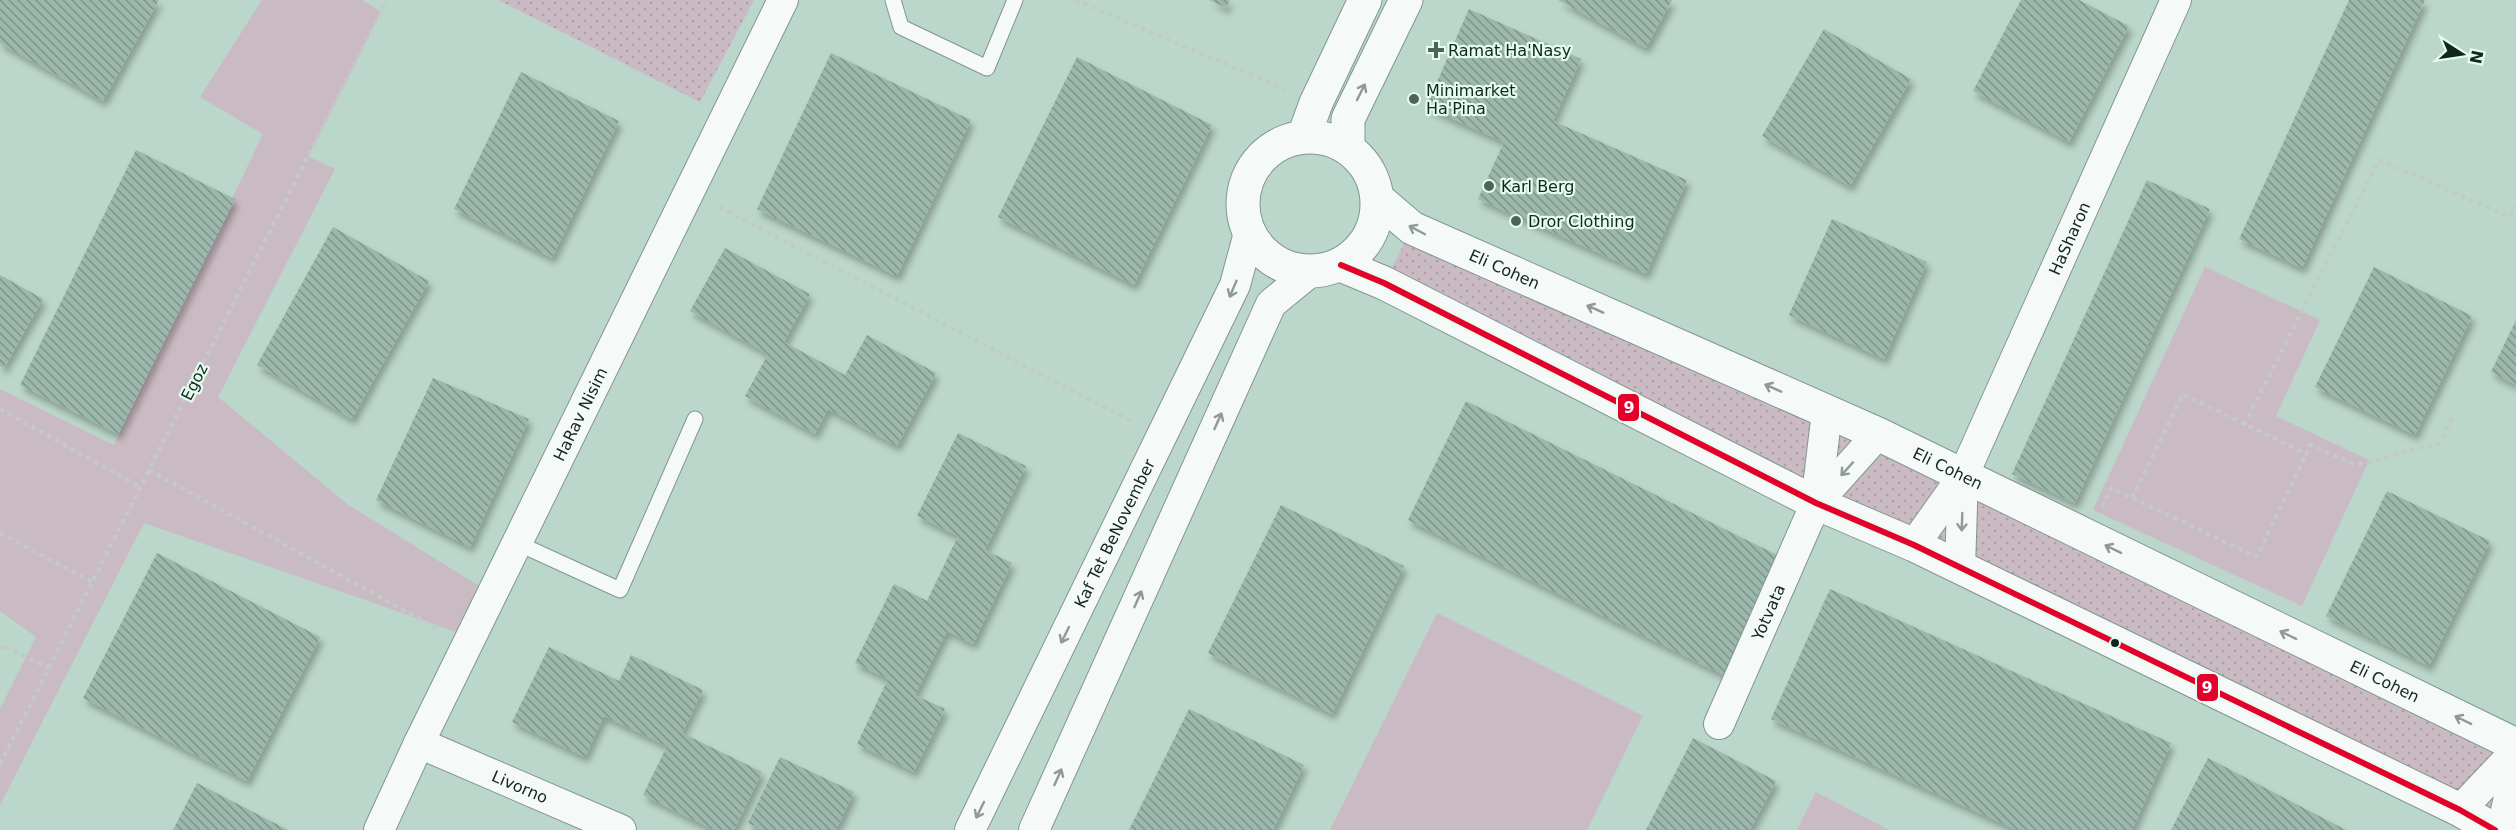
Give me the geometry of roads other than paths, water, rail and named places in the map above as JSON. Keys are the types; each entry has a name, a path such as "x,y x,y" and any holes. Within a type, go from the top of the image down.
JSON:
{"street":[{"name":"HaRav Nisim","path":"379,830 419,743 783,0"},
{"path":"1304,136 1316,103 1365,0"},
{"path":"1348,147 1348,119 1406,0"},
{"name":"HaSharon","path":"1914,545 1963,476 2176,0"},
{"path":"1034,830 1271,304 1326,269 1360,250 1375,227 1378,199 1372,177 1365,164 1348,147 1327,138 1304,136 1281,143 1268,150 1253,169 1244,190 1242,206 1249,233 1266,256 1286,268 1326,269 1394,288 1816,503 1914,545 2460,810 2495,830"},
{"name":"Eli Cohen","path":"1378,199 1412,228 1878,434 2516,745"},
{"name":"Kaf Tet BeNovember","path":"970,830 1235,285 1249,233"},
{"name":"Yotvata","path":"1719,724 1816,503 1827,412"},
{"name":"Yotvata","path":"1816,503 1878,434"},
{"name":"HaSharon","path":"1960,568 1963,476"},
{"name":"Livorno","path":"419,743 621,830"},
{"path":"2460,810 2516,751"},
{"path":"2502,830 2516,763"}],"lane":[{"path":"893,0 901,27 987,68 1015,0"},
{"path":"517,543 620,590 695,419"}],"place":[{"name":"Ramat Ha'Nasy","path":"1436,50"},
{"name":"Minimarket Ha'Pina","path":"1414,99"},
{"name":"Karl Berg","path":"1489,186"},
{"name":"Dror Clothing","path":"1516,221"}]}
